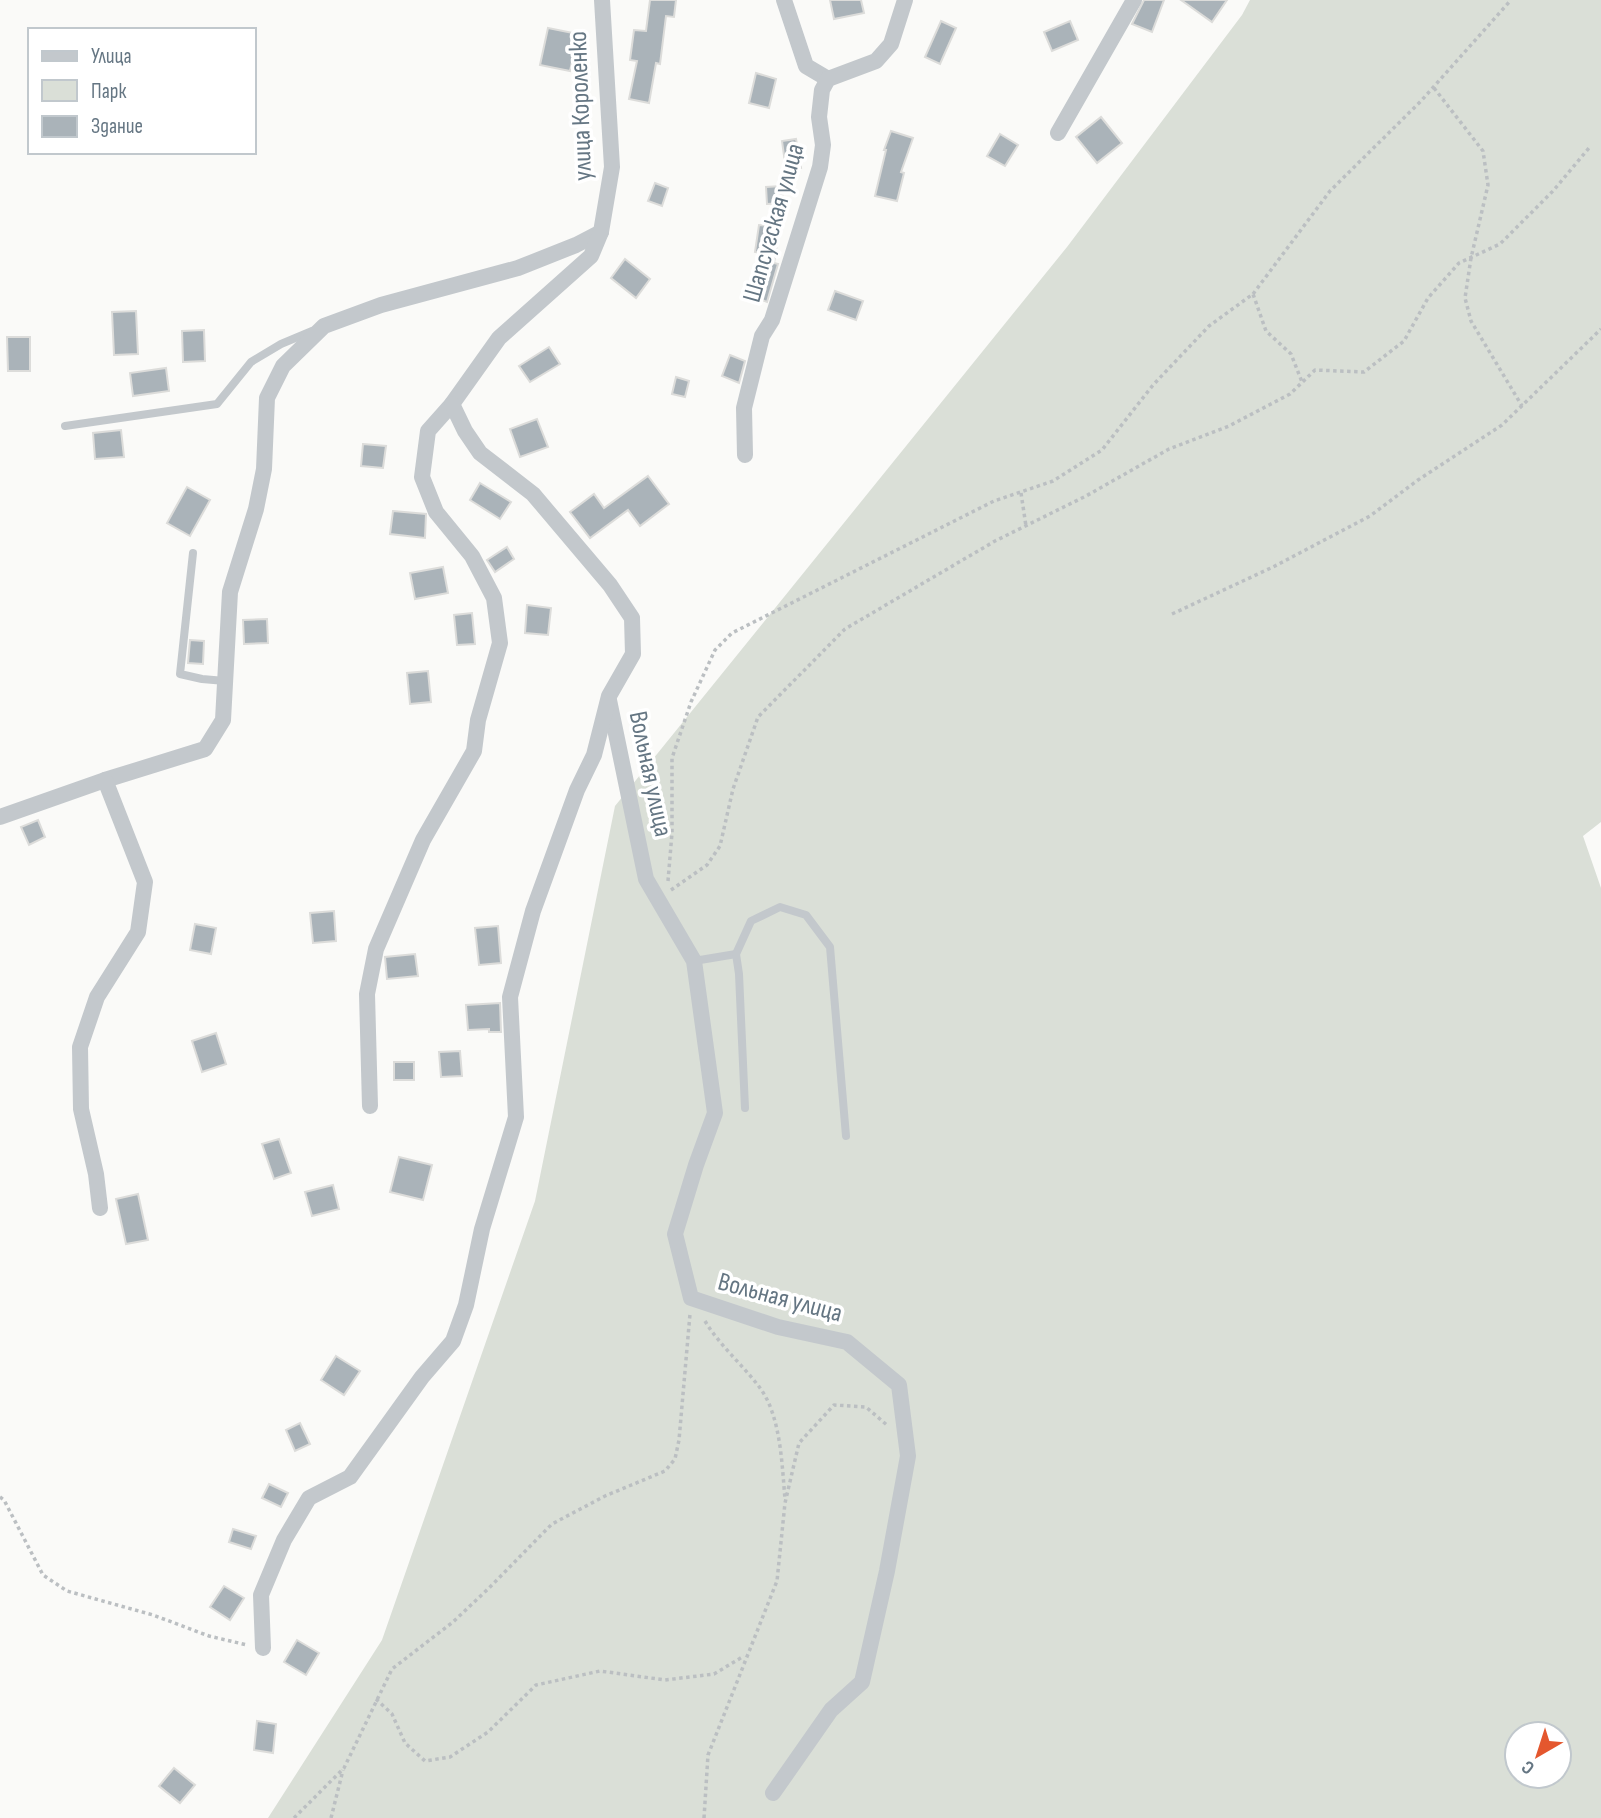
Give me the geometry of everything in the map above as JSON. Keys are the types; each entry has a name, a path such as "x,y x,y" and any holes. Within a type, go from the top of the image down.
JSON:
{"street":[{"name":"улица Короленко","path":"452,404 499,338 592,256 601,232 612,167 602,0"},
{"path":"784,0 806,66 828,79 876,61 891,44 905,0"},
{"path":"1058,133 1134,0"},
{"name":"Шапсугская улица","path":"744,455 744,408 762,335 772,320 820,167 823,145 819,117 822,90 828,79"},
{"path":"0,817 205,749 223,720 230,592 257,509 264,468 267,398 283,366 324,326 381,305 517,268 576,245 601,232"},
{"path":"370,1106 367,994 376,949 423,840 474,751 478,720 500,643 494,598 472,556 436,512 422,477 428,431 452,404"},
{"name":"Вольная улица","path":"263,1648 261,1595 284,1541 309,1498 350,1477 422,1377 453,1340 466,1305 482,1229 516,1117 510,998 533,911 577,790 594,755 609,696 633,654 632,618 610,585 533,494 480,453 465,431 452,404"},
{"name":"Вольная улица","path":"609,696 646,879 694,961 715,1113 696,1165 676,1234 691,1298 778,1327 847,1342 899,1385 908,1456 890,1559 862,1682 831,1710 773,1793"},
{"path":"100,1208 96,1174 81,1109 80,1047 97,998 138,932 145,882 105,780"}],"lane":[{"path":"65,426 217,404 251,362 281,344 324,326"},
{"path":"193,553 180,674 225,681"},
{"path":"746,1108 736,954 751,921 780,907 806,915 830,947 846,1136"},
{"path":"694,961 736,954"}],"path":[{"path":"1511,0 1434,88 1330,191 1253,294 1209,326 1153,386 1102,450 1053,481 994,502 732,633 715,650 691,702 672,758 672,833 667,873 669,891 707,865 720,846 733,789 758,717 845,629 984,547 1086,496 1169,449 1229,426 1290,394 1315,370 1364,372 1404,341 1428,298 1459,263 1500,244 1553,191 1589,148"},
{"path":"1434,88 1483,151 1489,185 1471,258 1465,298 1471,321 1522,406"},
{"path":"1253,294 1266,331 1291,354 1302,382"},
{"path":"1172,614 1273,567 1370,516 1418,480 1502,425 1601,329"},
{"path":"1020,492 1026,526"},
{"path":"691,1298 714,1336 762,1391 779,1435 785,1503"},
{"path":"331,1818 344,1768 392,1669 453,1622 552,1524 605,1496 666,1471 675,1459 679,1440 691,1298"},
{"path":"704,1818 708,1755 777,1581 785,1503 799,1443 834,1405 866,1407 906,1441"},
{"path":"0,1497 43,1575 67,1591 153,1615 209,1636 263,1648"},
{"path":"376,1699 392,1714 405,1743 425,1760 450,1757 488,1732 536,1685 600,1671 665,1680 715,1674 746,1655"},
{"path":"294,1818 344,1768"}],"green space":[{"path":"1250,0 1601,0 1601,822 1583,836 1601,888 1601,1818 268,1818 382,1640 535,1201 615,806 1067,247 1242,15"}],"building":[{"path":"650,0 676,0 674,17 666,16 660,64 656,63 649,103 629,99 637,61 630,60 634,30 646,31"},
{"path":"830,0 861,0 864,13 834,19"},
{"path":"1144,0 1164,0 1152,32 1132,24"},
{"path":"1181,0 1227,0 1212,22"},
{"path":"941,21 956,28 940,64 925,57"},
{"path":"1070,21 1078,40 1052,51 1044,32"},
{"path":"548,28 578,34 570,71 540,65"},
{"path":"756,73 776,79 769,108 749,103"},
{"path":"1101,117 1122,143 1097,163 1076,137"},
{"path":"891,131 913,138 901,172 904,173 897,201 875,196 884,150"},
{"path":"1000,134 1018,145 1005,166 987,156"},
{"path":"796,139 801,168 786,170 782,141"},
{"path":"655,183 668,188 662,206 648,201"},
{"path":"782,186 783,203 767,204 766,187"},
{"path":"772,216 781,218 774,263 778,264 767,302 752,296 760,274 755,272 761,253 755,252 759,225 769,226"},
{"path":"625,259 650,279 636,298 611,278"},
{"path":"835,291 863,301 856,320 828,310"},
{"path":"136,311 138,354 114,355 112,312"},
{"path":"204,330 205,361 183,362 182,331"},
{"path":"7,337 30,337 30,371 8,371"},
{"path":"549,347 560,364 530,382 519,366"},
{"path":"730,355 745,361 739,383 722,376"},
{"path":"166,368 169,391 133,396 130,373"},
{"path":"676,377 689,381 685,397 672,394"},
{"path":"537,419 548,447 520,457 510,429"},
{"path":"121,430 124,457 95,459 93,433"},
{"path":"363,444 386,446 383,468 361,466"},
{"path":"648,476 669,504 640,526 628,510 590,538 570,512 594,494 604,508"},
{"path":"480,483 511,502 500,519 470,500"},
{"path":"187,487 210,500 190,536 167,523"},
{"path":"393,511 426,514 425,538 390,534"},
{"path":"507,547 514,559 495,572 487,560"},
{"path":"443,567 448,593 415,599 410,573"},
{"path":"527,605 551,608 548,635 525,633"},
{"path":"472,613 475,644 457,645 454,615"},
{"path":"267,619 268,643 244,644 243,620"},
{"path":"190,640 204,641 203,664 188,663"},
{"path":"428,671 431,702 410,704 407,673"},
{"path":"38,820 45,837 29,845 21,827"},
{"path":"334,911 336,941 313,943 310,913"},
{"path":"195,924 216,928 211,954 190,950"},
{"path":"498,926 501,963 479,965 475,928"},
{"path":"415,954 418,976 387,979 385,957"},
{"path":"500,1003 501,1032 489,1032 489,1029 468,1030 466,1005"},
{"path":"216,1033 226,1064 202,1072 192,1041"},
{"path":"460,1051 462,1076 441,1077 439,1052"},
{"path":"394,1062 414,1062 414,1080 394,1080"},
{"path":"279,1139 291,1173 274,1179 262,1144"},
{"path":"399,1157 432,1165 423,1200 390,1192"},
{"path":"333,1185 339,1209 312,1216 305,1192"},
{"path":"138,1194 148,1240 126,1244 116,1199"},
{"path":"336,1356 360,1371 344,1395 321,1380"},
{"path":"300,1423 310,1444 295,1451 286,1430"},
{"path":"269,1484 288,1493 281,1507 262,1498"},
{"path":"233,1529 256,1536 251,1549 229,1542"},
{"path":"224,1586 244,1598 230,1620 210,1607"},
{"path":"297,1640 319,1653 306,1675 284,1662"},
{"path":"257,1721 276,1724 273,1753 254,1750"},
{"path":"174,1768 195,1785 180,1803 159,1786"}]}
